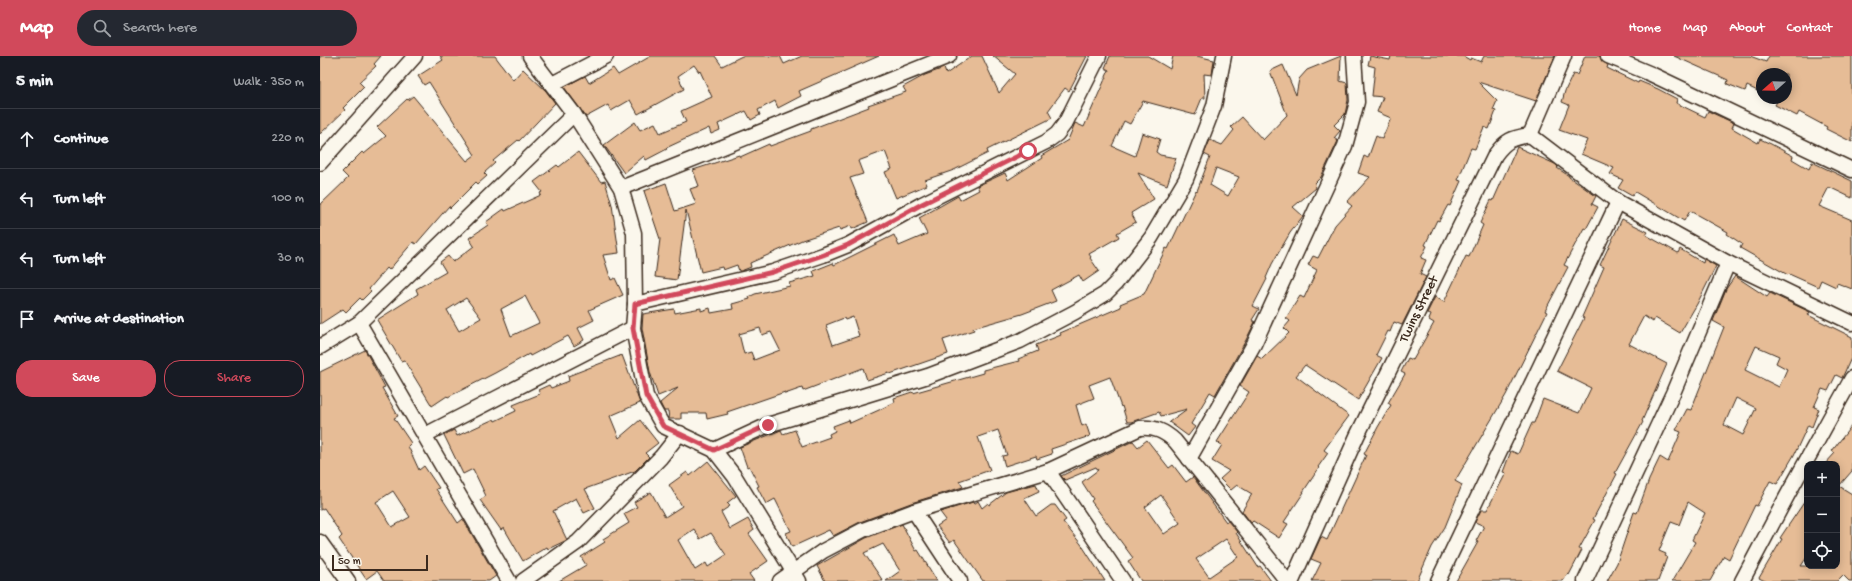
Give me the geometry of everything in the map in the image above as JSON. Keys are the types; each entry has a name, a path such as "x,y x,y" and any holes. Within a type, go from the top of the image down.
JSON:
{"street":[{"path":"320,163 415,56"},
{"path":"530,56 574,114 621,188 634,233 635,304 633,328 646,396 663,426 714,450 735,477 796,577"},
{"path":"552,84 606,56"},
{"path":"621,188 949,56"},
{"path":"635,304 773,272 823,255 848,245 922,204 1046,142 1057,134 1066,122 1099,56"},
{"path":"714,450 768,425 928,376 1020,341 1105,294 1116,283 1151,238 1186,179 1214,106 1224,56"},
{"path":"1189,459 1254,344 1345,146 1357,102 1354,56"},
{"path":"1564,56 1530,135 1618,202 1728,262 1852,323"},
{"path":"1608,56 1651,74 1852,170"},
{"path":"320,347 359,323 574,114"},
{"name":"Twins Street","path":"1292,581 1357,436 1495,155 1503,144 1510,140 1530,135"},
{"path":"1438,581 1618,202"},
{"path":"1585,581 1673,393 1728,262"},
{"path":"359,323 426,435 509,581"},
{"path":"426,435 633,328"},
{"path":"1742,581 1852,378"},
{"path":"780,581 796,577 823,551 863,530 914,511 1048,472 1140,428 1158,429 1176,441 1287,581"},
{"path":"523,581 578,542 661,457 680,433"},
{"path":"1048,472 1123,581"},
{"path":"914,511 960,581"},
{"path":"320,542 348,581"}],"building":[{"path":"320,56 381,56 374,64 376,66 359,82 364,87 343,108 345,110 320,134"},
{"path":"440,56 495,56 513,80 523,69 546,91 555,103 519,141 518,140 493,161 495,163 484,173 487,176 478,184 476,182 450,208 449,206 416,244 413,242 389,270 387,268 369,289 371,291 362,300 360,298 346,312 343,309 320,324 320,205 348,178 342,172 362,152 364,154 386,136 377,127 407,99 408,100 413,96 467,161 475,155 429,82 424,85 418,76 443,60"},
{"path":"651,56 715,56 722,66 742,56 780,56 784,64 802,56 879,56 799,91 801,96 778,108 775,101 758,110 760,115 751,120 746,111 718,124 720,130 711,134 709,128 666,148 667,149 646,160 644,156 624,173 604,145 635,122 640,130 655,123 660,133 686,122 681,111 712,97 700,71 699,72 694,65 678,76 684,89 638,114 630,100 611,111 608,105 586,117 564,87 585,76 589,83 613,68 618,75"},
{"path":"972,56 982,56 999,93 1015,74 993,56 1087,56 1069,91 1065,88 1048,111 1052,118 987,150 988,153 954,170 925,180 927,185 896,198 885,172 892,169 885,151 858,161 863,174 850,178 868,222 852,229 851,226 840,230 839,228 802,240 750,263 751,267 741,271 739,271 737,265 723,270 722,267 701,272 686,210 677,280 655,277 660,239 644,191 666,183 675,211 696,204 690,189 699,186 693,170 739,155 740,157 769,144 770,146 811,131 811,129 869,107 868,105 906,92 903,87 925,75 944,68 946,74"},
{"path":"1110,56 1148,56 1170,69 1173,56 1197,56 1214,60 1212,75 1204,74 1205,98 1202,98 1195,115 1143,101 1130,124 1124,121 1112,146 1135,156 1142,133 1160,139 1156,152 1160,155 1176,158 1167,185 1138,173 1154,199 1131,213 1136,222 1117,233 1119,237 1089,254 1099,271 1083,282 1079,275 1051,290 1056,301 1022,314 973,328 974,330 943,340 948,354 890,374 889,373 867,380 863,368 803,391 802,388 785,394 785,392 727,412 728,414 707,419 706,413 681,413 681,419 669,419 668,411 664,411 660,403 678,388 658,396 650,372 642,328 643,314 674,309 675,313 701,308 701,311 710,308 711,313 733,309 732,304 750,299 749,297 755,294 790,286 789,283 815,276 813,271 833,263 834,265 894,235 899,246 927,234 919,218 958,196 960,200 979,190 977,186 1005,173 1008,180 1042,158 1041,156 1068,140 1075,123 1084,127 1109,70 1105,68","holes":["853,317 859,336 833,345 826,325 844,318 845,320","760,328 762,335 771,332 780,350 754,360 751,352 744,354 739,334"]},
{"path":"1341,56 1340,81 1347,83 1348,100 1345,114 1334,125 1340,131 1334,138 1338,141 1321,177 1315,183 1316,188 1293,207 1303,216 1290,233 1272,264 1266,278 1267,279 1253,306 1259,309 1252,320 1255,322 1215,395 1210,392 1191,424 1195,427 1188,436 1169,422 1187,409 1161,416 1159,412 1127,422 1110,377 1089,385 1094,398 1076,405 1082,426 1086,424 1090,436 1051,449 1052,454 1037,459 1036,456 1005,466 1002,456 1007,455 998,430 978,437 990,470 959,481 963,487 911,503 860,522 833,536 829,530 792,547 786,533 791,531 775,499 766,504 757,487 759,486 749,466 747,467 740,447 781,430 783,434 795,430 802,447 830,437 829,434 835,431 833,426 849,420 850,423 879,410 895,402 894,398 983,373 983,370 1019,361 1018,359 1038,351 1036,345 1121,307 1120,304 1144,294 1166,248 1168,249 1196,190 1197,191 1210,157 1204,154 1210,140 1222,145 1234,130 1231,127 1242,117 1263,140 1287,115 1270,71 1283,65 1296,95 1299,79 1307,70","holes":["1216,168 1239,177 1228,196 1210,185"]},
{"path":"1370,56 1390,60 1391,56 1463,56 1470,60 1471,58 1481,62 1484,56 1555,56 1536,101 1478,82 1497,101 1493,110 1496,111 1489,129 1484,127 1475,149 1471,148 1458,180 1461,181 1450,206 1448,205 1439,221 1437,220 1425,245 1427,246 1421,258 1426,260 1420,274 1426,277 1402,325 1394,322 1390,332 1388,331 1376,355 1382,358 1358,400 1305,365 1296,376 1349,416 1324,450 1328,453 1284,522 1288,524 1279,538 1253,521 1251,523 1242,511 1252,494 1237,485 1231,490 1220,479 1229,471 1212,461 1222,445 1217,442 1249,392 1240,386 1257,356 1262,359 1289,333 1284,328 1290,321 1286,318 1300,296 1304,298 1317,270 1308,265 1313,256 1318,258 1335,225 1352,206 1347,202 1370,177 1358,173 1364,156 1368,158 1376,136 1382,139 1391,118 1377,112 1383,97 1372,96 1375,67 1368,65"},
{"path":"1585,56 1600,56 1602,61 1608,65 1607,68 1638,83 1639,81 1658,89 1677,99 1676,103 1705,117 1708,111 1734,123 1732,128 1758,143 1760,139 1771,144 1793,156 1792,159 1809,169 1812,162 1852,181 1852,198 1829,187 1819,206 1852,220 1852,289 1837,283 1836,287 1821,280 1818,287 1789,274 1788,275 1740,248 1742,244 1727,234 1728,232 1690,211 1684,221 1635,192 1632,196 1618,188 1623,180 1610,174 1614,168 1581,154 1587,140 1559,130 1569,105 1562,102 1565,91 1573,74 1577,75"},
{"path":"1674,56 1750,56 1766,62 1769,56 1852,56 1852,142 1826,129 1827,127 1799,112 1797,116 1775,105 1792,104 1792,68 1756,68 1756,90 1747,86 1745,91 1727,84 1728,80"},
{"path":"1517,147 1555,164 1558,167 1557,168 1596,196 1592,204 1598,207 1586,229 1584,228 1564,265 1568,267 1545,311 1547,312 1506,395 1455,481 1462,485 1445,527 1432,547 1417,581 1312,581 1321,563 1311,559 1321,537 1327,540 1366,455 1364,454 1391,405 1388,403 1405,374 1401,372 1408,358 1413,360 1434,323 1429,320 1431,315 1427,313 1435,297 1444,302 1466,256 1469,257 1483,225 1480,223 1491,200 1493,201"},
{"path":"578,152 601,182 605,181 612,205 619,253 603,255 611,280 615,278 623,295 589,310 594,320 578,328 584,340 574,346 568,336 530,356 529,354 448,397 447,396 432,406 404,360 401,361 377,320 418,294 416,289 446,272 440,262 448,256 453,262 474,246 469,238 488,225 486,222 504,209 505,211 541,195 540,193 542,192 534,182 557,165 559,167","holes":["525,296 539,323 511,336 501,309","466,298 481,318 459,331 447,310"]},
{"path":"1622,219 1648,232 1646,235 1678,253 1680,249 1703,263 1704,259 1716,266 1697,304 1680,333 1655,318 1653,322 1644,316 1629,344 1667,364 1642,421 1643,422 1615,473 1617,474 1593,519 1595,520 1579,549 1582,550 1569,575 1568,574 1563,581 1456,581 1478,542 1476,541 1484,526 1475,522 1481,510 1487,510 1506,473 1503,472 1511,451 1518,454 1532,423 1534,423 1543,399 1579,413 1591,388 1557,371 1584,318 1582,317 1604,267 1600,265"},
{"path":"1735,276 1767,297 1770,293 1810,312 1808,315 1852,337 1852,356 1842,378 1836,375 1828,391 1822,389 1814,407 1819,409 1812,427 1808,425 1794,455 1777,484 1770,481 1757,506 1755,505 1729,559 1724,556 1710,581 1672,581 1695,542 1692,540 1705,513 1688,502 1679,525 1671,522 1659,551 1666,554 1665,556 1667,557 1658,581 1607,581 1617,563 1634,512 1637,513 1649,480 1660,457 1668,462 1681,432 1676,430 1687,409 1691,410 1724,327 1713,321 1726,289","holes":["1756,346 1779,356 1776,363 1787,369 1779,387 1745,370","1736,398 1756,408 1743,435 1724,425"]},
{"path":"365,350 385,387 382,388 398,416 394,418 411,443 408,446 419,470 424,466 439,488 436,489 458,523 463,519 496,576 489,581 384,581 377,571 366,579 339,539 342,536 324,508 320,510 320,372","holes":["393,491 410,517 392,527 376,502"]},
{"path":"622,355 640,403 610,416 619,438 640,420 658,443 645,453 649,457 635,471 585,489 595,508 584,513 576,498 553,511 567,540 548,549 547,547 523,561 504,528 501,530 480,500 486,496 473,469 463,474 444,435 454,430 457,436 494,419 495,421 516,411 513,405 540,394 538,390 549,385 551,388 569,381 568,376"},
{"path":"1852,425 1852,471 1840,485 1840,461 1828,461 1835,453 1832,451"},
{"path":"1147,440 1169,468 1173,465 1186,482 1193,477 1226,522 1228,521 1237,532 1236,533 1258,567 1260,566 1271,581 1141,581 1128,561 1133,558 1091,501 1093,499 1082,482 1098,470 1096,467 1065,480 1061,476 1133,441 1138,447","holes":["1161,495 1180,523 1164,534 1145,507","1226,539 1238,557 1209,577 1196,559"]},
{"path":"708,461 736,496 727,503 730,506 721,512 730,529 748,519 754,530 749,534 768,561 749,574 754,581 559,581 586,565 581,557 605,542 603,539 629,523 624,514 637,507 634,502 651,492 665,517 682,506 669,485 687,472 690,476","holes":["694,529 700,539 711,533 726,555 708,567 706,563 695,570 678,540"]},
{"path":"1036,484 1039,491 1024,498 1036,516 1051,505 1055,505 1066,520 1063,522 1081,544 1105,581 983,581 954,540 950,543 937,526 946,520 940,512 973,502 974,504 978,501 982,508 988,503 989,505 1006,492"},
{"path":"1840,487 1852,494 1852,581 1849,581 1843,575 1837,581 1765,581 1759,578 1782,539 1780,538 1804,502 1804,562 1801,566 1804,566 1804,569 1840,569"},
{"path":"902,524 916,551 918,550 937,581 886,581 900,571 883,544 864,553 883,581 825,581 817,566 866,538"}],"route":[{"path":"768,425 714,450 663,426 646,396 633,328 635,304 773,272 823,255 848,245 922,204 1028,151"}]}
